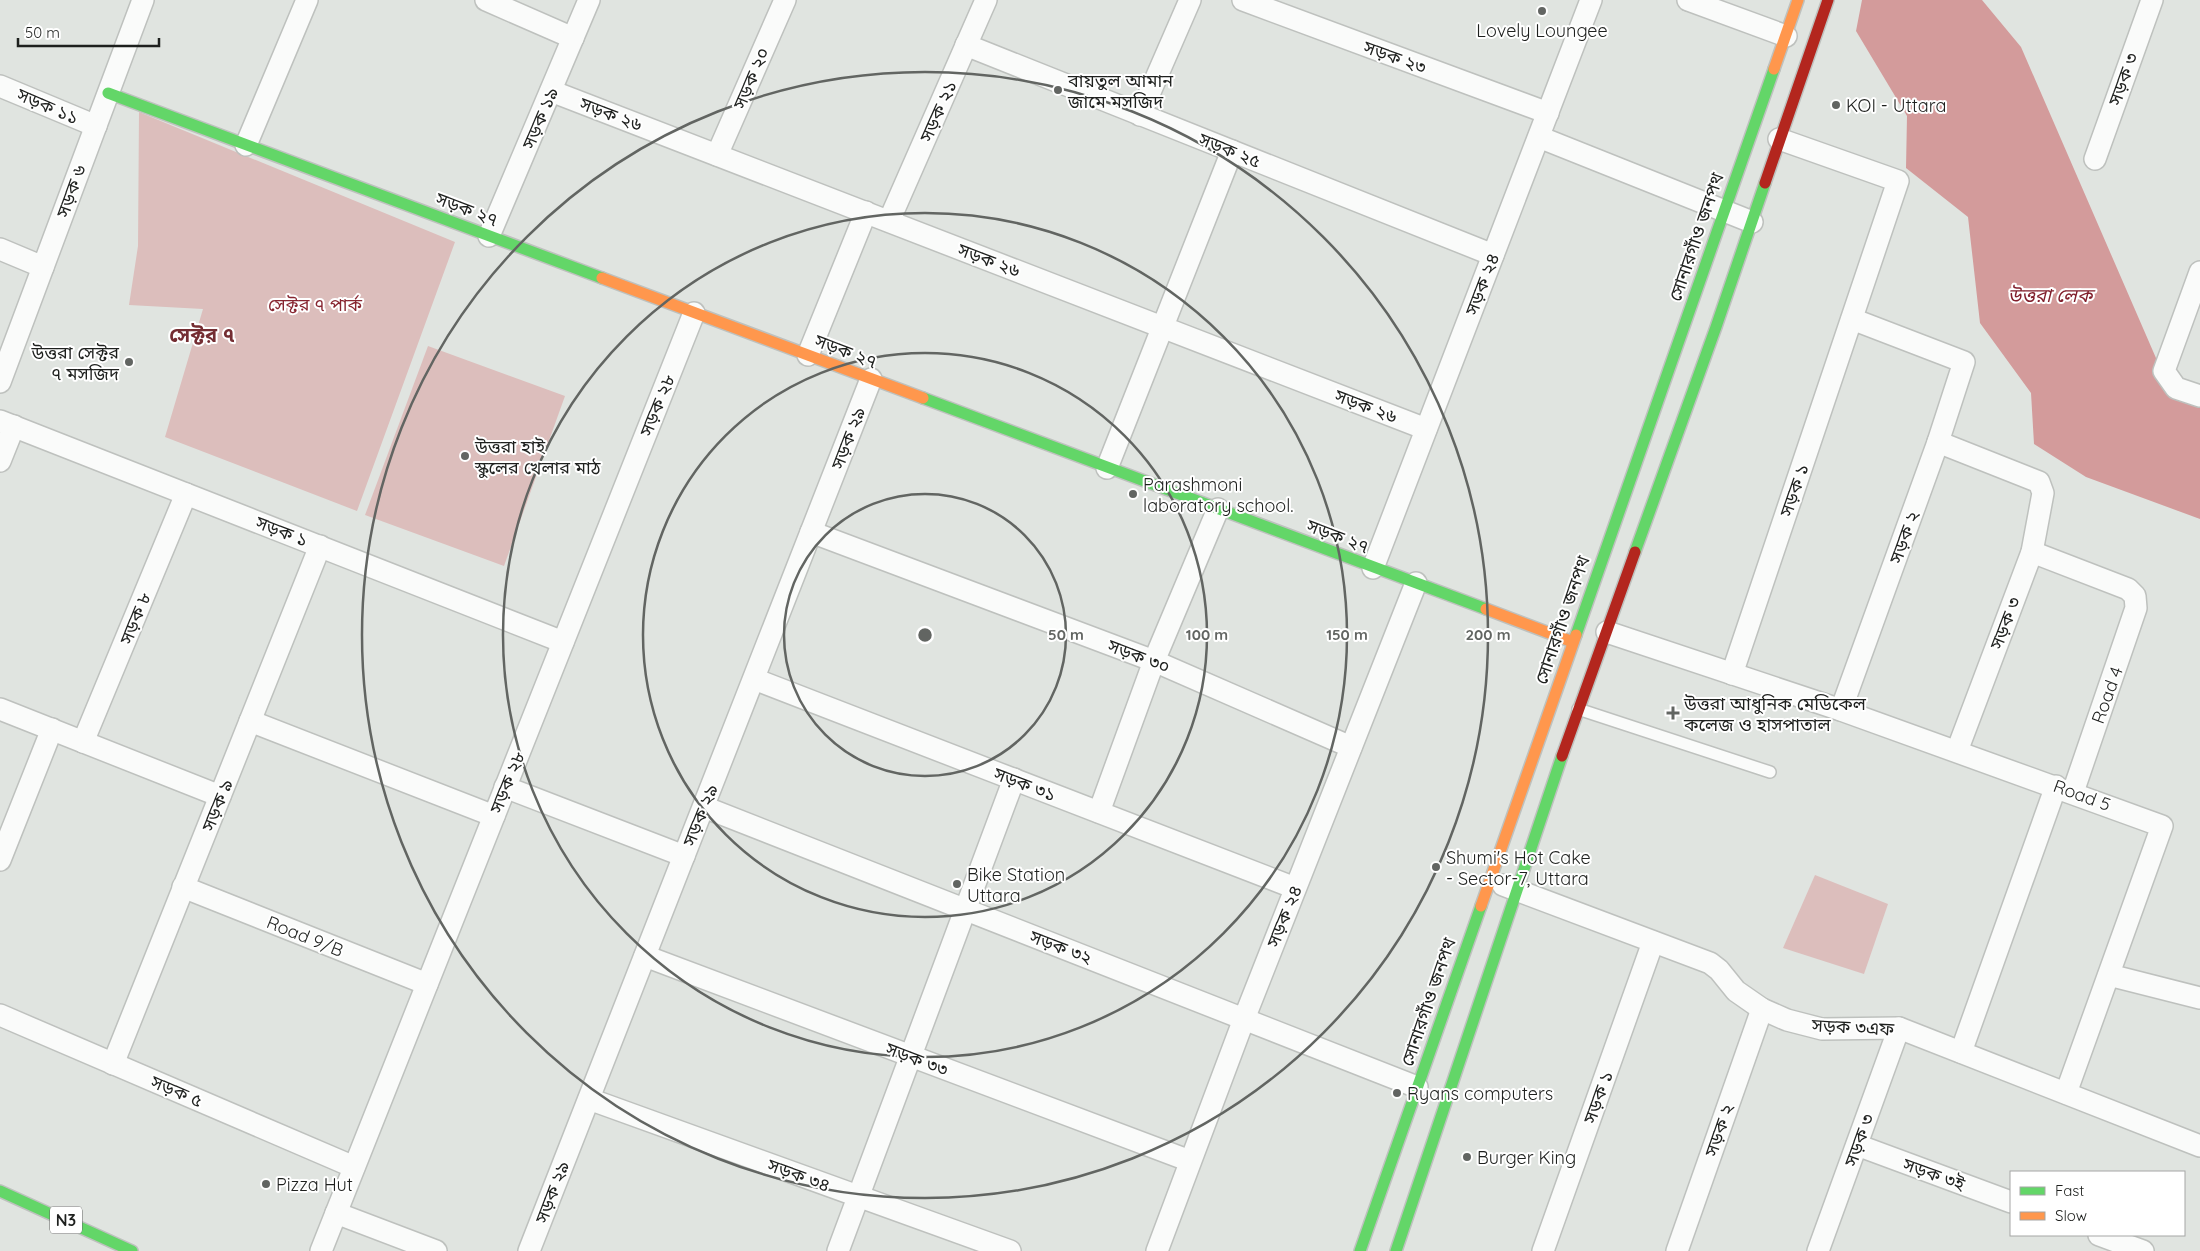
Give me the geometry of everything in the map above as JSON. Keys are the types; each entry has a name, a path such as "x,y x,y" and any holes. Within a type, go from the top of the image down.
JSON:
{"main road":[{"name":"সোনারগাঁও জনপথ","path":"1360,1251 1798,0"},
{"path":"1396,1251 1578,709 1716,328 1828,0"},
{"name":"সড়ক ২৭","path":"108,93 1573,642"},
{"name":"N3","path":"0,1191 132,1251"}],"street":[{"name":"সড়ক ৬","path":"0,382 142,0"},
{"path":"246,145 308,0"},
{"path":"486,0 573,38"},
{"name":"সড়ক ১৯","path":"490,236 589,0"},
{"name":"সড়ক ২০","path":"717,155 784,0"},
{"name":"সড়ক ২১","path":"890,222 986,0"},
{"path":"1140,114 1190,0"},
{"name":"সড়ক ২৩","path":"1243,0 1548,113"},
{"name":"সড়ক ২৪","path":"1373,568 1591,0"},
{"path":"1688,0 1786,36"},
{"name":"সড়ক ৩","path":"2095,159 2152,0"},
{"name":"সড়ক ২৫","path":"966,45 1493,255"},
{"name":"সড়ক ১১","path":"0,86 96,126"},
{"name":"সড়ক ২৬","path":"551,91 1426,429"},
{"path":"1539,137 1752,222"},
{"name":"সড়ক ১","path":"1732,674 1898,181 1779,139"},
{"path":"1107,468 1232,151"},
{"path":"808,355 866,212"},
{"path":"0,249 43,267"},
{"path":"2200,272 2164,371 2176,388 2200,396"},
{"name":"সড়ক ২৮","path":"321,1251 694,313"},
{"name":"সড়ক ২","path":"1841,710 1938,442 1964,362 1852,319"},
{"name":"সড়ক ২৯","path":"529,1251 871,379"},
{"path":"0,461 7,423"},
{"name":"সড়ক ১","path":"7,423 563,642"},
{"name":"সড়ক ৩","path":"1938,442 2039,482 2043,492 2032,552 1957,751"},
{"name":"সড়ক ৮","path":"84,742 186,494"},
{"path":"1099,812 1154,661 1218,509"},
{"name":"সড়ক ৩০","path":"811,532 1154,661 1351,747"},
{"name":"সড়ক ৯","path":"113,1064 320,546"},
{"name":"Road 4","path":"1961,1052 2064,789 2122,654 2136,608 2135,596 2128,589 2032,552"},
{"name":"সড়ক ২৪","path":"1157,1251 1244,1019 1416,583"},
{"path":"1607,632 1732,674"},
{"name":"Road 5","path":"1732,674 1957,751 2162,826 2066,1094"},
{"name":"সড়ক ৩১","path":"754,679 1296,888"},
{"path":"0,709 220,796"},
{"path":"250,721 494,816"},
{"path":"0,860 52,729"},
{"path":"838,1251 1014,779"},
{"path":"505,788 684,856"},
{"name":"সড়ক ৩২","path":"704,807 1417,1087"},
{"name":"সড়ক ৩এফ","path":"1489,881 1710,963 1719,970 1736,991 1762,1009 1786,1020 1822,1029 1899,1028 2200,1146"},
{"name":"Road 9/B","path":"183,888 427,984"},
{"name":"সড়ক ১","path":"1543,1251 1653,942"},
{"name":"সড়ক ৩৩","path":"645,956 1190,1161"},
{"path":"2109,974 2200,998"},
{"name":"সড়ক ২","path":"1677,1251 1762,1009"},
{"name":"সড়ক ৫","path":"0,1015 354,1167"},
{"name":"সড়ক ৩","path":"1818,1251 1899,1028"},
{"name":"সড়ক ৩৪","path":"589,1099 859,1196 984,1247 1010,1251"},
{"name":"সড়ক ৩ই","path":"1857,1145 2010,1202"},
{"path":"336,1213 436,1251"},
{"path":"2102,1236 2144,1251"}],"lane":[{"path":"1578,709 1770,772"}],"green space":[{"name":"সেক্টর ৭ পার্ক","path":"139,112 455,242 357,511 165,437 203,309 129,305 138,246"},
{"name":"উত্তরা হাই স্কুলের খেলার মাঠ","path":"428,346 565,396 504,566 365,515"},
{"path":"1815,875 1888,904 1864,974 1783,948"}],"water":[{"name":"উত্তরা লেক","path":"1862,0 1982,0 2021,47 2169,388 2200,401 2200,519 2086,477 2034,444 2031,393 1980,323 1968,217 1906,168 1907,116 1856,31"}],"traffic: fast":[{"path":"1576,635 1774,69"},
{"path":"108,93 602,278"},
{"path":"1635,552 1716,327 1765,183"},
{"path":"923,398 1486,609"},
{"path":"1396,1251 1562,756"},
{"path":"1360,1251 1481,906"},
{"path":"0,1191 132,1251"}],"traffic: slow":[{"path":"1774,69 1798,0"},
{"path":"602,278 923,398"},
{"path":"1486,609 1573,642"},
{"path":"1481,906 1576,635"}],"traffic: jam":[{"path":"1765,183 1828,0"},
{"path":"1562,756 1635,552"}],"place":[{"name":"Lovely Loungee","path":"1542,11"},
{"name":"বায়তুল আমান জামে মসজিদ","path":"1058,90"},
{"name":"KOI - Uttara","path":"1836,105"},
{"name":"উত্তরা সেক্টর ৭ মসজিদ","path":"129,362"},
{"name":"উত্তরা হাই স্কুলের খেলার মাঠ","path":"465,456"},
{"name":"Parashmoni laboratory school.","path":"1133,494"},
{"name":"উত্তরা আধুনিক মেডিকেল কলেজ ও হাসপাতাল","path":"1673,713"},
{"name":"Shumi's Hot Cake - Sector-7, Uttara","path":"1436,867"},
{"name":"Bike Station Uttara","path":"957,884"},
{"name":"Ryans computers","path":"1397,1093"},
{"name":"Burger King","path":"1467,1157"},
{"name":"Pizza Hut","path":"266,1184"}],"district":[{"name":"সেক্টর ৭","path":"202,334"}]}
